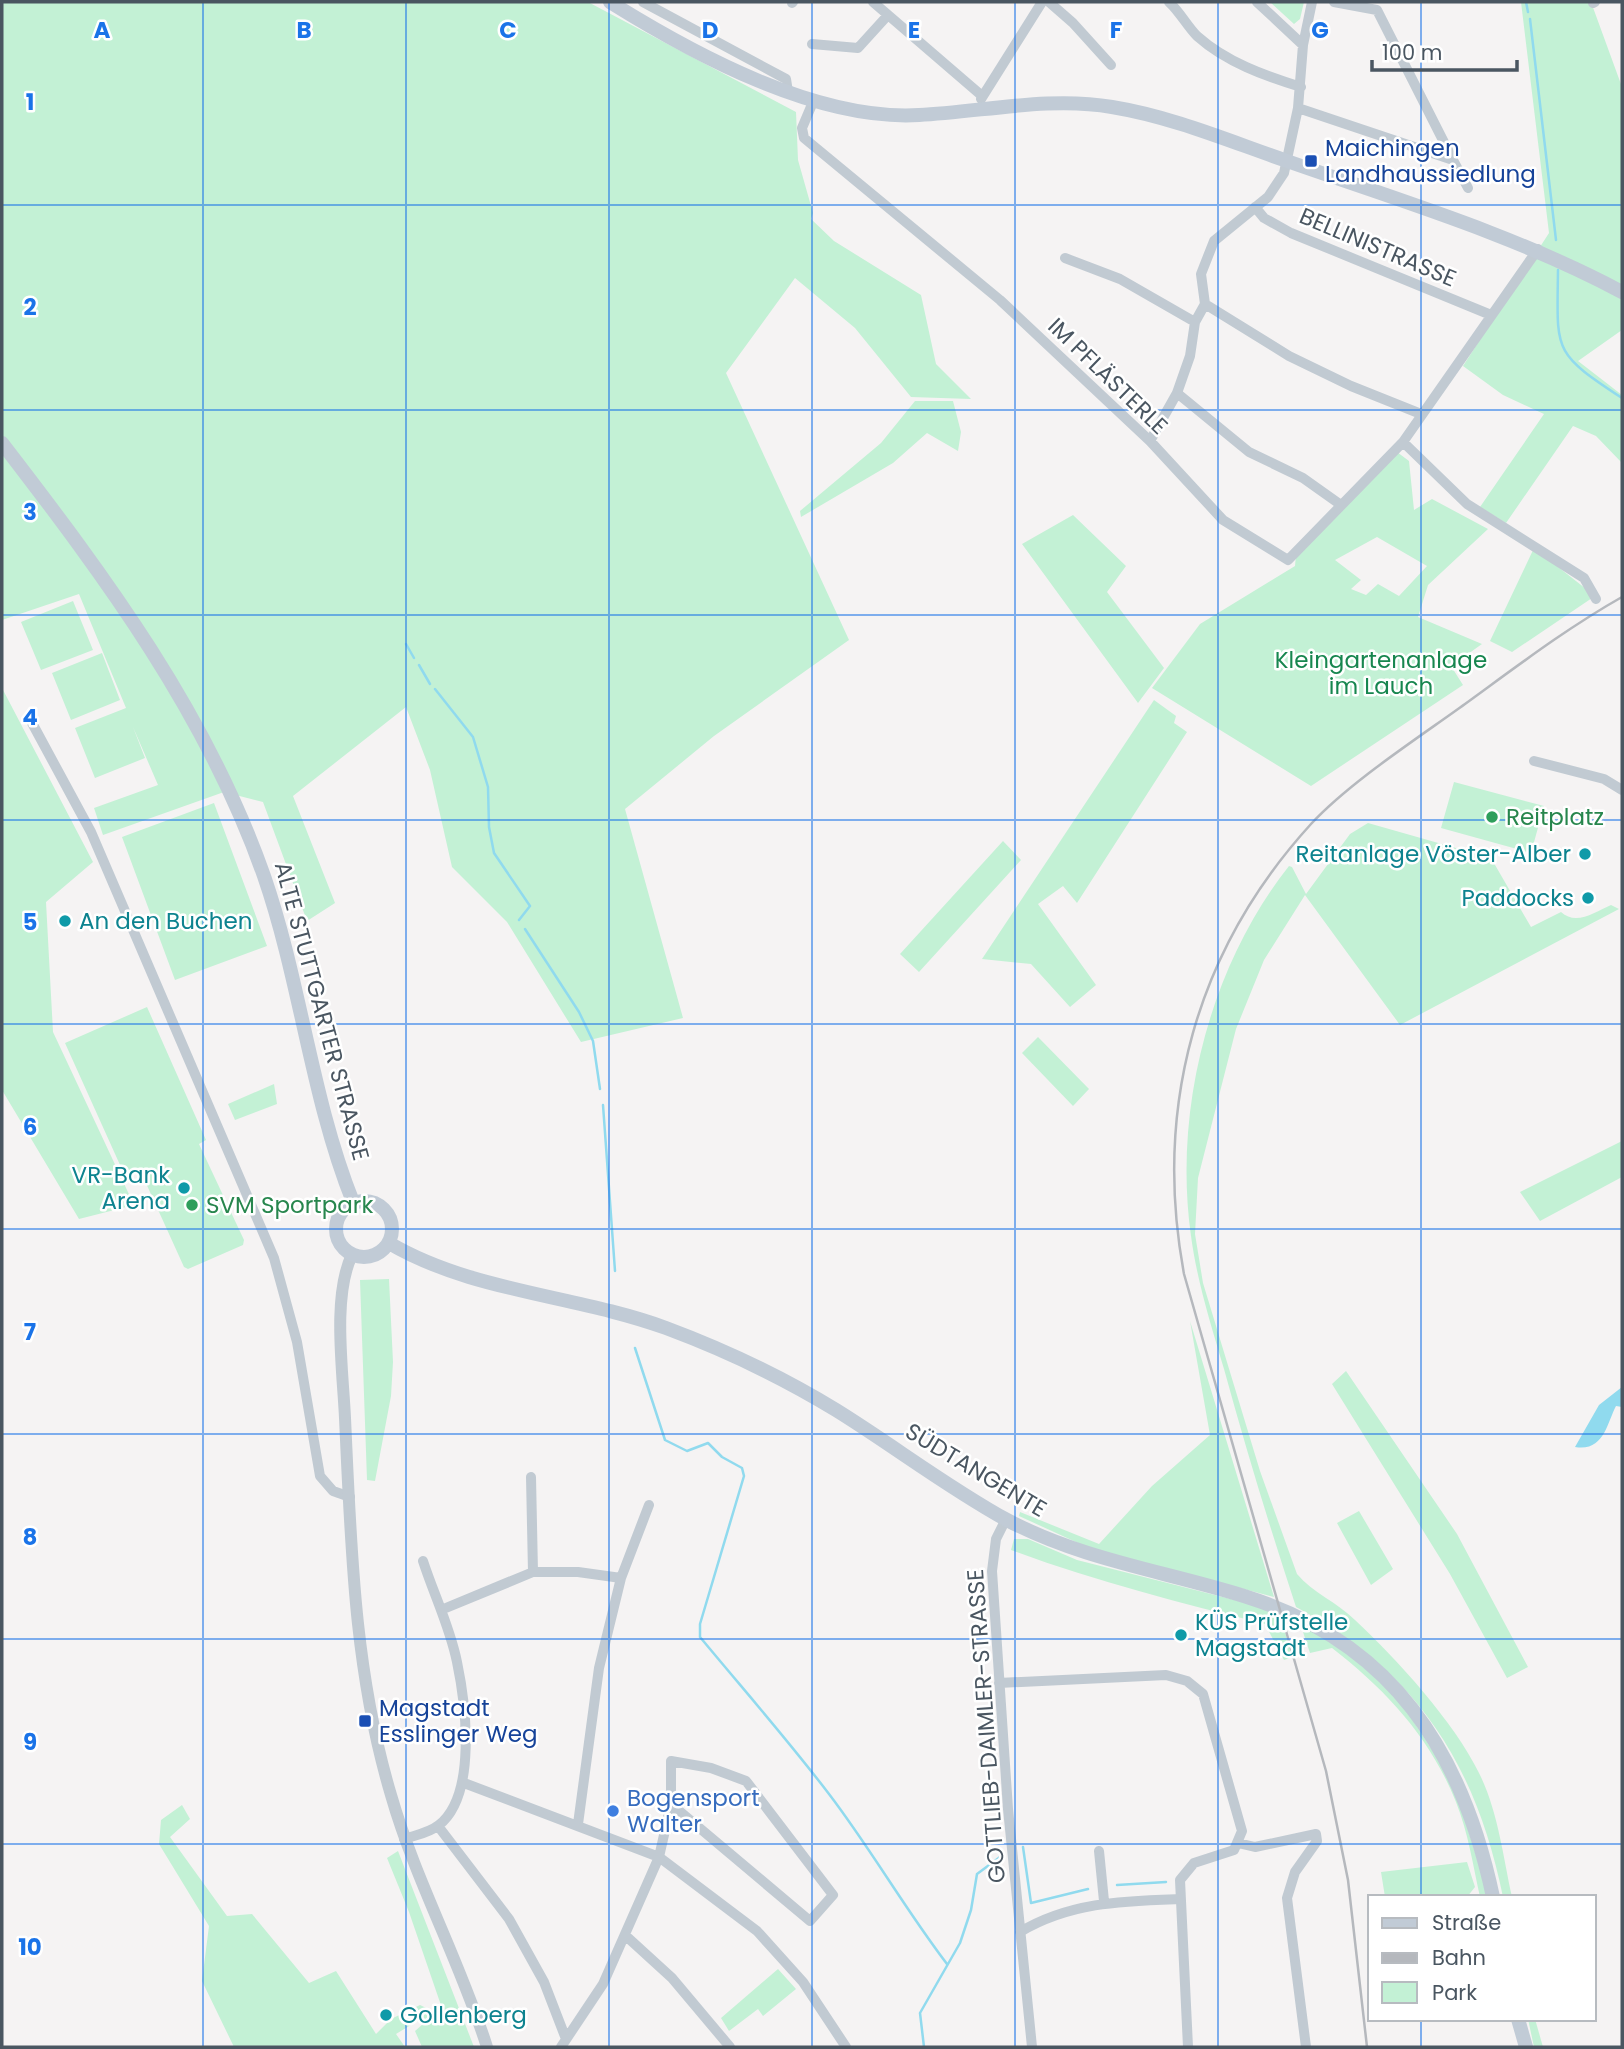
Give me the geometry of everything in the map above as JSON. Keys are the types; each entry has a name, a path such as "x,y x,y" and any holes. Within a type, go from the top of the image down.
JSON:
{"main road":[{"path":"610,2 729,66 813,102 883,115 981,102 1110,106 1192,126 1538,250 1622,292"},
{"name":"ALTE STUTTGARTER STRASSE","path":"2,443 135,623 182,699 225,782 278,918 329,1129 353,1202"},
{"path":"370,1201 385,1210 392,1226 389,1243 376,1255 352,1255 344,1250 335,1233 339,1214 353,1202 370,1201"},
{"name":"SÜDTANGENTE","path":"389,1243 456,1271 616,1311 747,1361 836,1410 1006,1519 1104,1560 1275,1606 1315,1625 1363,1658 1405,1698 1443,1751 1471,1815 1492,1895"},
{"path":"1519,2021 1526,2047"}],"street":[{"path":"643,2 786,79 788,92"},
{"path":"873,2 981,102 1042,2"},
{"path":"1049,2 1073,23 1111,65"},
{"path":"1169,2 1199,37 1220,52 1256,73 1301,87"},
{"path":"1257,2 1303,45"},
{"path":"1150,441 1177,393 1190,356 1195,322 1205,303 1201,274 1214,241 1255,207 1281,180 1298,108 1303,45 1312,2"},
{"path":"1334,2 1377,10 1468,188"},
{"path":"812,44 858,48 888,15"},
{"name":"IM PFLÄSTERLE","path":"813,102 802,128 804,138 1000,300 1150,441 1223,520 1287,560 1403,442 1538,250"},
{"path":"1298,108 1453,160"},
{"name":"BELLINISTRASSE","path":"1255,207 1264,218 1291,233 1491,315"},
{"path":"1065,258 1120,279 1195,322"},
{"path":"1205,303 1289,356 1351,386 1422,414"},
{"path":"1177,393 1249,452 1303,478 1341,505"},
{"path":"1403,442 1467,504 1584,578 1596,599"},
{"path":"31,721 90,832 242,1178 284,1289 297,1342 319,1472 333,1491 350,1497"},
{"path":"1534,761 1604,779 1622,790"},
{"path":"352,1255 344,1280 342,1300 351,1567 360,1661 379,1749 404,1839 487,2047"},
{"path":"531,1477 533,1572"},
{"path":"578,1824 599,1668 621,1578 649,1505"},
{"name":"GOTTLIEB-DAIMLER-STRASSE","path":"1006,1519 996,1539 992,1571 999,1683 1032,2047"},
{"path":"404,1839 438,1826 454,1806 464,1783 464,1716 457,1662 423,1561"},
{"path":"441,1611 533,1572 578,1572 621,1578"},
{"path":"999,1683 1166,1675 1187,1681 1203,1694 1242,1831 1234,1850 1194,1863 1180,1880 1188,2047"},
{"path":"564,2043 603,1984 659,1857 671,1804 671,1761 710,1768 746,1781 833,1895 810,1921 671,1804"},
{"path":"464,1783 578,1824 659,1857 757,1931 803,1982 846,2047"},
{"path":"438,1826 509,1919 544,1982 564,2043"},
{"path":"1238,1843 1255,1847 1316,1834 1317,1841 1295,1872 1287,1898 1306,2047"},
{"path":"1099,1851 1104,1901"},
{"path":"1020,1932 1045,1917 1104,1901 1180,1899"},
{"path":"626,1936 672,1978 730,2047"}],"green space":[{"path":"2,2 588,2 796,112 798,160 813,213 811,219 834,241 921,295 936,364 971,399 911,397 855,328 795,278 726,373 849,640 714,736 625,809 683,1018 581,1042 507,922 452,867 430,770 406,707 293,796 335,903 307,921 263,802 224,792 103,835 94,808 158,785 133,727 145,758 95,778 75,728 126,708 79,594 2,620"},
{"path":"1270,2 1304,2 1300,19 1294,24"},
{"path":"1521,2 1591,2 1622,87 1622,330 1578,361 1622,395 1622,463 1596,436 1573,426 1506,523 1480,507 1544,414 1503,395 1463,366 1549,233"},
{"path":"915,401 953,401 961,432 958,451 927,433 893,463 801,517 800,511 881,443"},
{"name":"Kleingartenanlage im Lauch","path":"1397,452 1409,461 1414,510 1432,499 1488,529 1428,585 1418,617 1482,644 1451,666 1463,685 1311,786 1152,688 1200,624 1295,566 1296,555","holes":["1377,537 1427,566 1399,596 1378,584 1366,595 1351,589 1361,580 1335,560"]},
{"path":"1073,515 1126,566 1107,592 1164,668 1138,703 1022,544"},
{"path":"1534,548 1595,596 1512,652 1490,641"},
{"path":"73,601 93,650 41,670 21,622"},
{"path":"102,653 120,700 71,720 52,673"},
{"path":"2,688 93,862 46,902 53,1032 134,1205 79,1219 2,1090"},
{"path":"1154,700 1176,716 1174,723 1187,732 1077,903 1063,886 1038,904 1096,985 1070,1007 1031,964 982,959"},
{"name":"Reitplatz","path":"1454,782 1544,806 1531,853 1441,828"},
{"path":"214,803 267,946 175,980 122,837"},
{"path":"1368,823 1491,858 1531,927 1561,912 1579,918 1611,905 1619,909 1400,1025 1305,895 1264,960 1236,1029 1198,1178 1195,1234 1203,1283 1260,1471 1297,1574 1371,1635 1406,1672 1455,1733 1486,1788 1512,1895 1502,1895 1476,1805 1457,1764 1434,1726 1407,1692 1375,1661 1338,1632 1296,1607 1209,1319 1191,1236 1187,1188 1193,1089 1219,994 1238,948 1261,905 1289,866 1306,894 1350,834"},
{"path":"1003,841 1021,860 919,972 900,954"},
{"path":"147,1007 206,1140 199,1144 244,1240 243,1245 188,1269 184,1267 140,1170 125,1176 65,1043"},
{"path":"1038,1037 1089,1089 1073,1106 1022,1053"},
{"path":"274,1084 277,1104 235,1120 228,1104"},
{"path":"1622,1141 1622,1177 1540,1221 1520,1192"},
{"path":"389,1279 393,1362 391,1396 375,1481 367,1480 360,1280"},
{"path":"1190,1321 1274,1597 1089,1548 1019,1516 1020,1512 1099,1544 1152,1486 1210,1435"},
{"path":"1346,1371 1457,1534 1528,1667 1507,1678 1450,1574 1332,1384"},
{"path":"1359,1511 1393,1569 1371,1585 1337,1523"},
{"path":"1014,1539 1028,1539 1077,1560 1278,1611 1293,1657 1284,1660 1265,1624 1074,1572 1011,1550"},
{"path":"1300,1623 1345,1651 1397,1696 1453,1782 1488,1895 1480,1895 1456,1802 1420,1736 1388,1698 1332,1648 1310,1653"},
{"path":"182,1805 190,1819 170,1837 227,1916 252,1914 309,1983 336,1971 376,2034 391,2019 420,2005 445,2017 409,1912 387,1858 398,1851 474,2047 422,2047 415,2031 423,2024 419,2020 396,2034 405,2047 234,2047 202,1981 209,1926 159,1844 161,1820"},
{"path":"1467,1862 1475,1887 1469,1895 1385,1895 1381,1872"},
{"path":"778,1969 796,1989 763,2016 758,2009 729,2031 721,2018"},
{"path":"1528,2021 1536,2021 1543,2047 1534,2047"}],"water":[{"path":"1622,1387 1622,1407 1616,1406 1603,1435 1592,1445 1575,1447 1599,1405"}],"waterway":[{"path":"1526,2 1528,12"},
{"path":"1530,19 1556,240"},
{"path":"1558,270 1559,334 1563,348 1582,370 1622,398"},
{"path":"406,644 414,658"},
{"path":"419,665 430,684"},
{"path":"435,689 473,737 488,787 489,827 494,853 530,906 519,920"},
{"path":"525,929 579,1012 593,1041 600,1089"},
{"path":"603,1105 615,1271"},
{"path":"635,1348 665,1440 687,1451 708,1443 722,1457 742,1468 744,1476 700,1624 700,1637 829,1794 947,1964"},
{"path":"1023,1847 1031,1903 1088,1889"},
{"path":"924,2047 920,2013 960,1943 971,1910 977,1874 1000,1857"},
{"path":"1117,1885 1166,1882"}],"railway":[{"path":"1367,2047 1348,1880 1326,1771 1184,1274 1176,1212 1175,1151 1180,1091 1193,1034 1212,978 1238,924 1271,873 1311,824 1345,792 1385,761 1542,648 1622,597"}],"place":[{"name":"Maichingen Landhaussiedlung","path":"1311,161"},
{"name":"Reitplatz","path":"1492,817"},
{"name":"Reitanlage Vöster-Alber","path":"1585,854"},
{"name":"Paddocks","path":"1588,898"},
{"name":"An den Buchen","path":"65,921"},
{"name":"VR-Bank Arena","path":"184,1188"},
{"name":"SVM Sportpark","path":"192,1205"},
{"name":"KÜS Prüfstelle Magstadt","path":"1181,1635"},
{"name":"Magstadt Esslinger Weg","path":"365,1721"},
{"name":"Bogensport Walter","path":"613,1811"},
{"name":"Gollenberg","path":"386,2015"}]}
